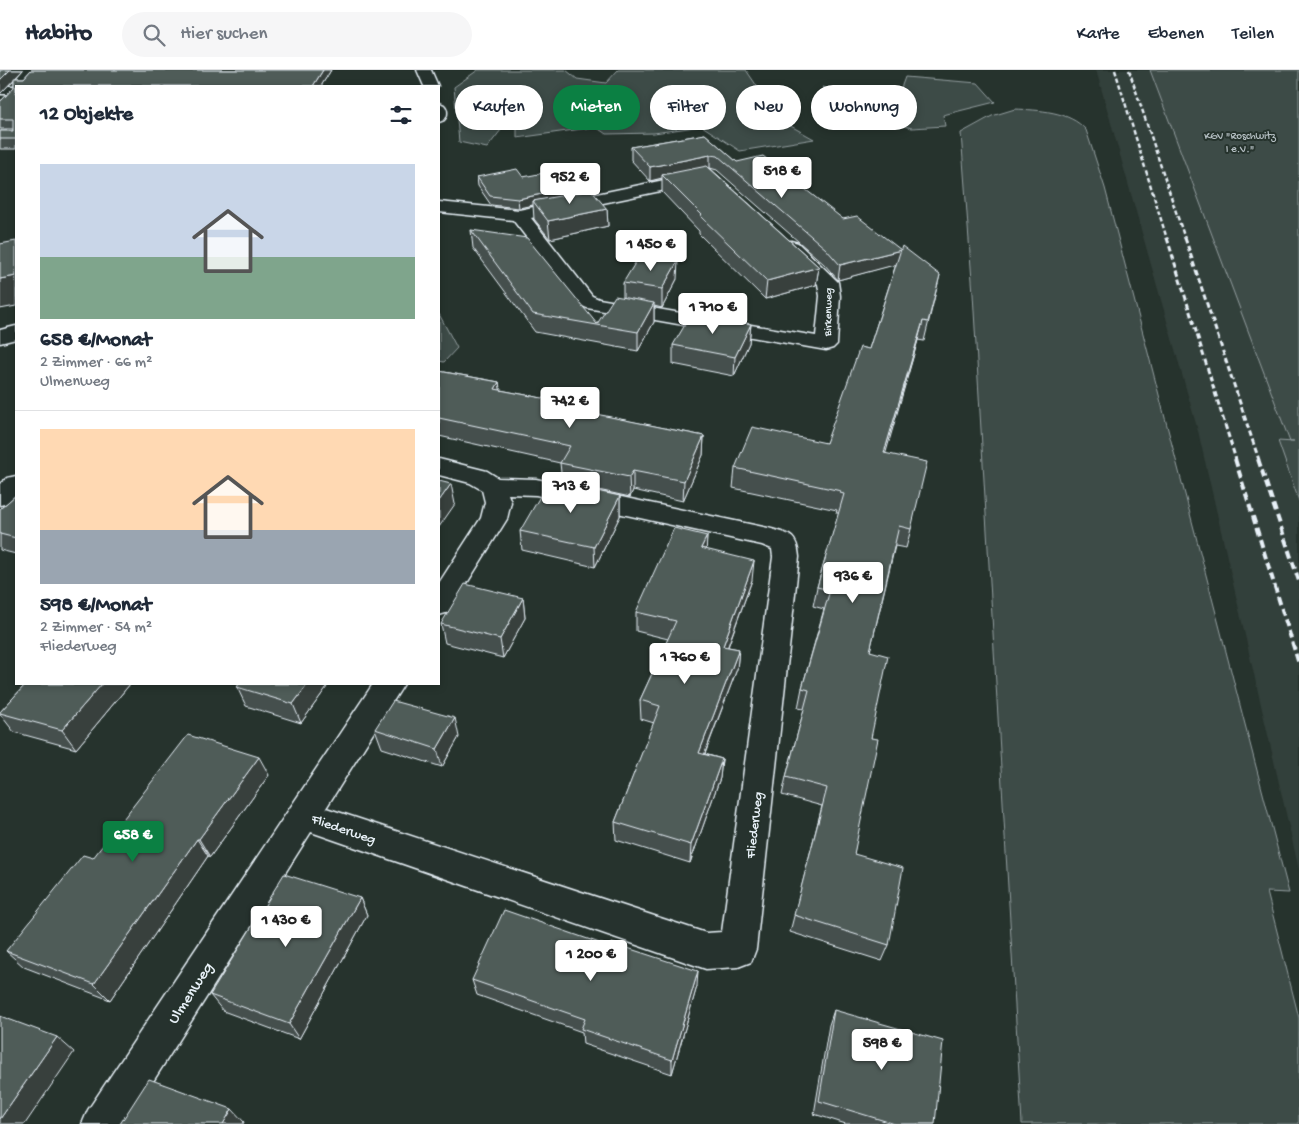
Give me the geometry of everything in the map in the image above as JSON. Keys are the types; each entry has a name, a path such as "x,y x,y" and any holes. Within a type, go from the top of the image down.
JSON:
{"street":[{"path":"424,70 431,85"},
{"path":"0,90 15,88"},
{"path":"0,106 15,91"},
{"path":"440,207 519,215 710,175 717,181"},
{"name":"Birkenweg","path":"519,215 585,300 594,304 826,344 830,296 828,282 816,268 781,237"},
{"path":"0,336 15,332"},
{"path":"440,468 478,478 493,486 498,502 494,519 440,604"},
{"path":"0,497 15,485"},
{"name":"Fliederweg","path":"305,814 706,951 738,950 786,557 785,544 768,536 536,487 493,486"},
{"name":"Ulmenweg","path":"102,1124 388,685"}],"shaded area":[{"path":"1096,70 1150,70 1299,464 1299,870 1198,431"}],"green space":[{"path":"478,70 566,70 577,79 606,83 618,70 746,70 756,85 736,85 736,130 798,130 814,139 740,151 708,130 726,130 726,85 650,85 650,130 675,130 654,133 606,134 600,130 640,130 640,85 553,85 553,130 574,130 517,138 517,130 543,130 543,85 457,85"},
{"name":"KGV \"Roschwitz I e.V.\"","path":"1150,70 1299,70 1299,501 1278,441 1290,442"},
{"path":"905,77 978,83 995,102 943,115 945,126 917,128 917,85 902,85"},
{"path":"1015,109 1063,115 1086,130 1105,188 1289,893 1267,892 1299,1018 1299,1124 1022,1124 973,294 961,133 992,116"},
{"path":"458,130 501,130 487,148 459,142"},
{"path":"440,316 457,348 444,362 440,361"}],"building":[{"path":"0,70 10,70 0,80"},
{"path":"31,70 323,70 314,85 15,85 15,139 0,139 0,131 13,131 13,119 0,119 0,101 14,87 14,78 24,78"},
{"path":"705,134 737,162 763,156 843,219 857,216 901,250 840,265 826,249 718,156 710,155 650,167 631,147"},
{"path":"707,166 819,267 767,281 700,216 702,215 662,175"},
{"path":"517,169 523,177 565,169 580,186 518,199 490,196 477,177"},
{"path":"591,190 607,209 548,221 533,201"},
{"path":"471,230 527,238 597,324 615,296 654,303 638,332 533,314"},
{"path":"15,241 15,276 0,279 0,244"},
{"path":"902,246 940,275 928,322 923,321 884,453 927,462 911,529 899,526 870,651 888,656 871,738 878,739 854,854 903,868 889,945 794,915 827,788 786,777 809,690 802,688 830,590 817,587 844,494 840,493 841,491 735,468 752,427 826,443 860,347 869,349"},
{"path":"640,255 678,261 662,289 623,283"},
{"path":"692,313 751,324 735,357 673,345"},
{"path":"440,371 499,382 495,389 589,407 586,412 704,436 684,481 633,471 629,477 560,463 570,446 440,418"},
{"path":"440,481 451,484 440,500"},
{"path":"549,481 620,496 594,547 520,531"},
{"path":"15,496 15,538 0,534 0,509"},
{"path":"674,528 707,536 701,548 754,561 723,646 739,649 699,753 722,759 691,845 615,822 660,706 640,700 676,621 636,612"},
{"path":"465,584 523,598 500,639 441,624"},
{"path":"25,685 101,685 62,730 0,712"},
{"path":"238,685 307,685 293,704 237,687"},
{"path":"393,701 455,718 437,749 375,729"},
{"path":"188,735 259,757 199,839 197,839 94,984 6,951 83,855 93,858"},
{"path":"284,874 360,898 289,1024 210,995"},
{"path":"504,910 611,947 612,943 698,971 672,1060 581,1029 585,1019 472,980"},
{"path":"834,1010 943,1041 935,1124 895,1124 819,1101"},
{"path":"0,1016 57,1037 0,1119"},
{"path":"149,1079 232,1109 223,1124 120,1124"}],"railway":[{"path":"1115,70 1167,239"},
{"path":"1129,70 1185,239"},
{"path":"1167,238 1236,460"},
{"path":"1185,238 1259,460"},
{"path":"1235,459 1299,664"},
{"path":"1258,459 1299,581"}]}
